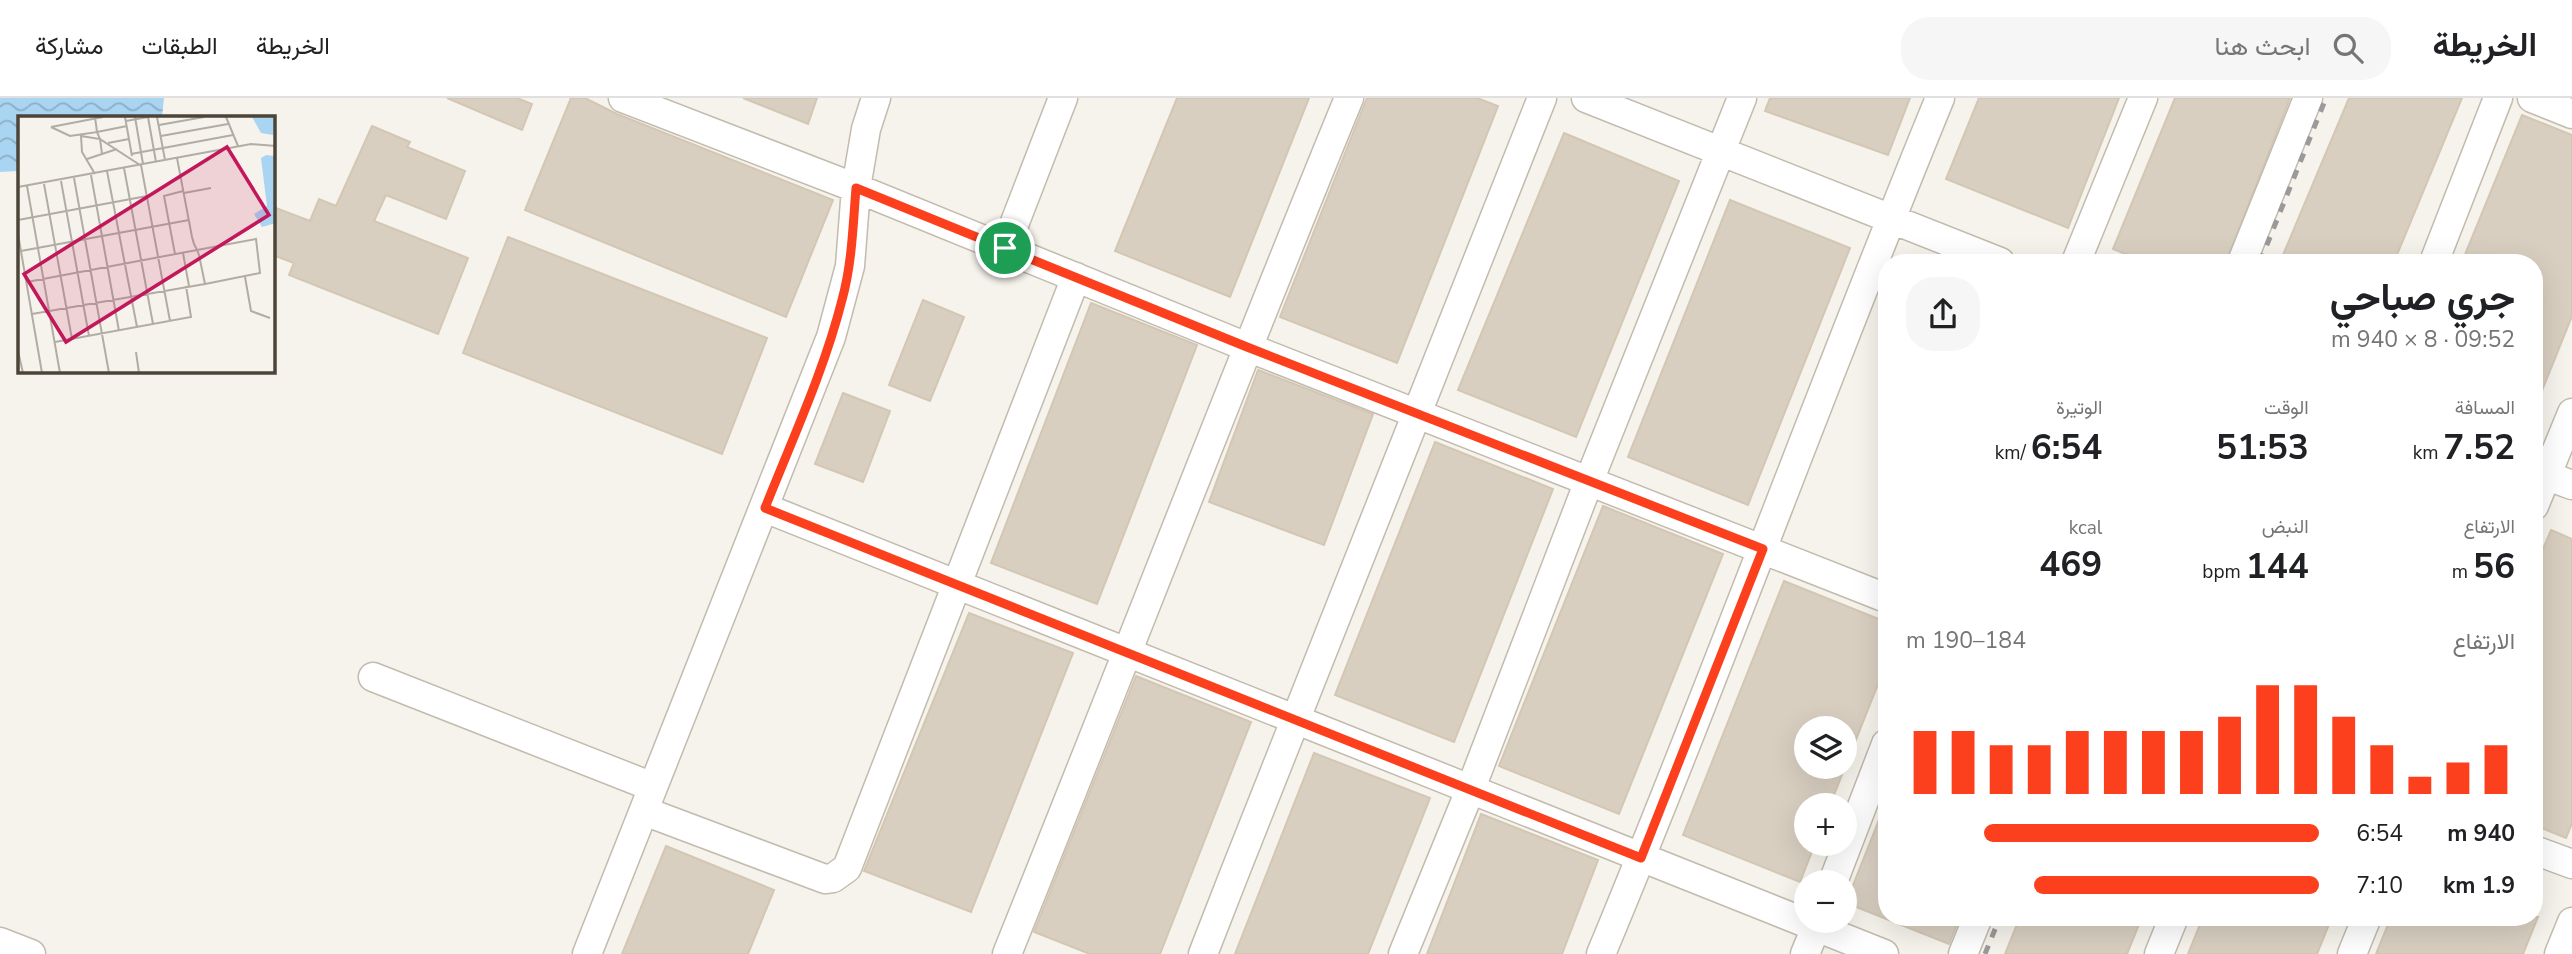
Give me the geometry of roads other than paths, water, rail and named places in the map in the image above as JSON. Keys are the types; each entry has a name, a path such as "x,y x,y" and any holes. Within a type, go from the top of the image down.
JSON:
{"street":[{"path":"623,98 1878,595"},
{"path":"587,954 816,379 843,299 850,266 856,188 866,130 876,98"},
{"path":"1005,248 1063,98"},
{"path":"1007,954 1247,347 1349,98"},
{"path":"1203,954 1294,718 1418,414 1542,98"},
{"path":"1586,98 1980,254"},
{"path":"1404,954 1742,98"},
{"path":"1601,954 1763,549 1890,218 1940,98"},
{"path":"2080,254 2143,98"},
{"path":"2245,254 2308,98"},
{"path":"2437,254 2498,98"},
{"path":"2532,98 2572,114"},
{"path":"373,677 825,879 841,874 851,859 1076,277"},
{"path":"2551,477 2572,413"},
{"path":"765,508 1641,858 1794,915"},
{"path":"1838,870 1878,765"},
{"path":"2543,853 2572,864"},
{"path":"2559,954 2572,922"},
{"path":"1963,954 1974,926"},
{"path":"2159,954 2170,926"},
{"path":"2352,954 2363,926"},
{"path":"1805,954 1813,933"},
{"path":"1837,933 1884,954"},
{"path":"0,942 31,954"}],"water":[{"path":"0,98 164,98 162,116 18,116 18,171 0,172"}],"railway":[{"path":"2263,254 2326,98"},
{"path":"1985,954 1996,926"}]}
